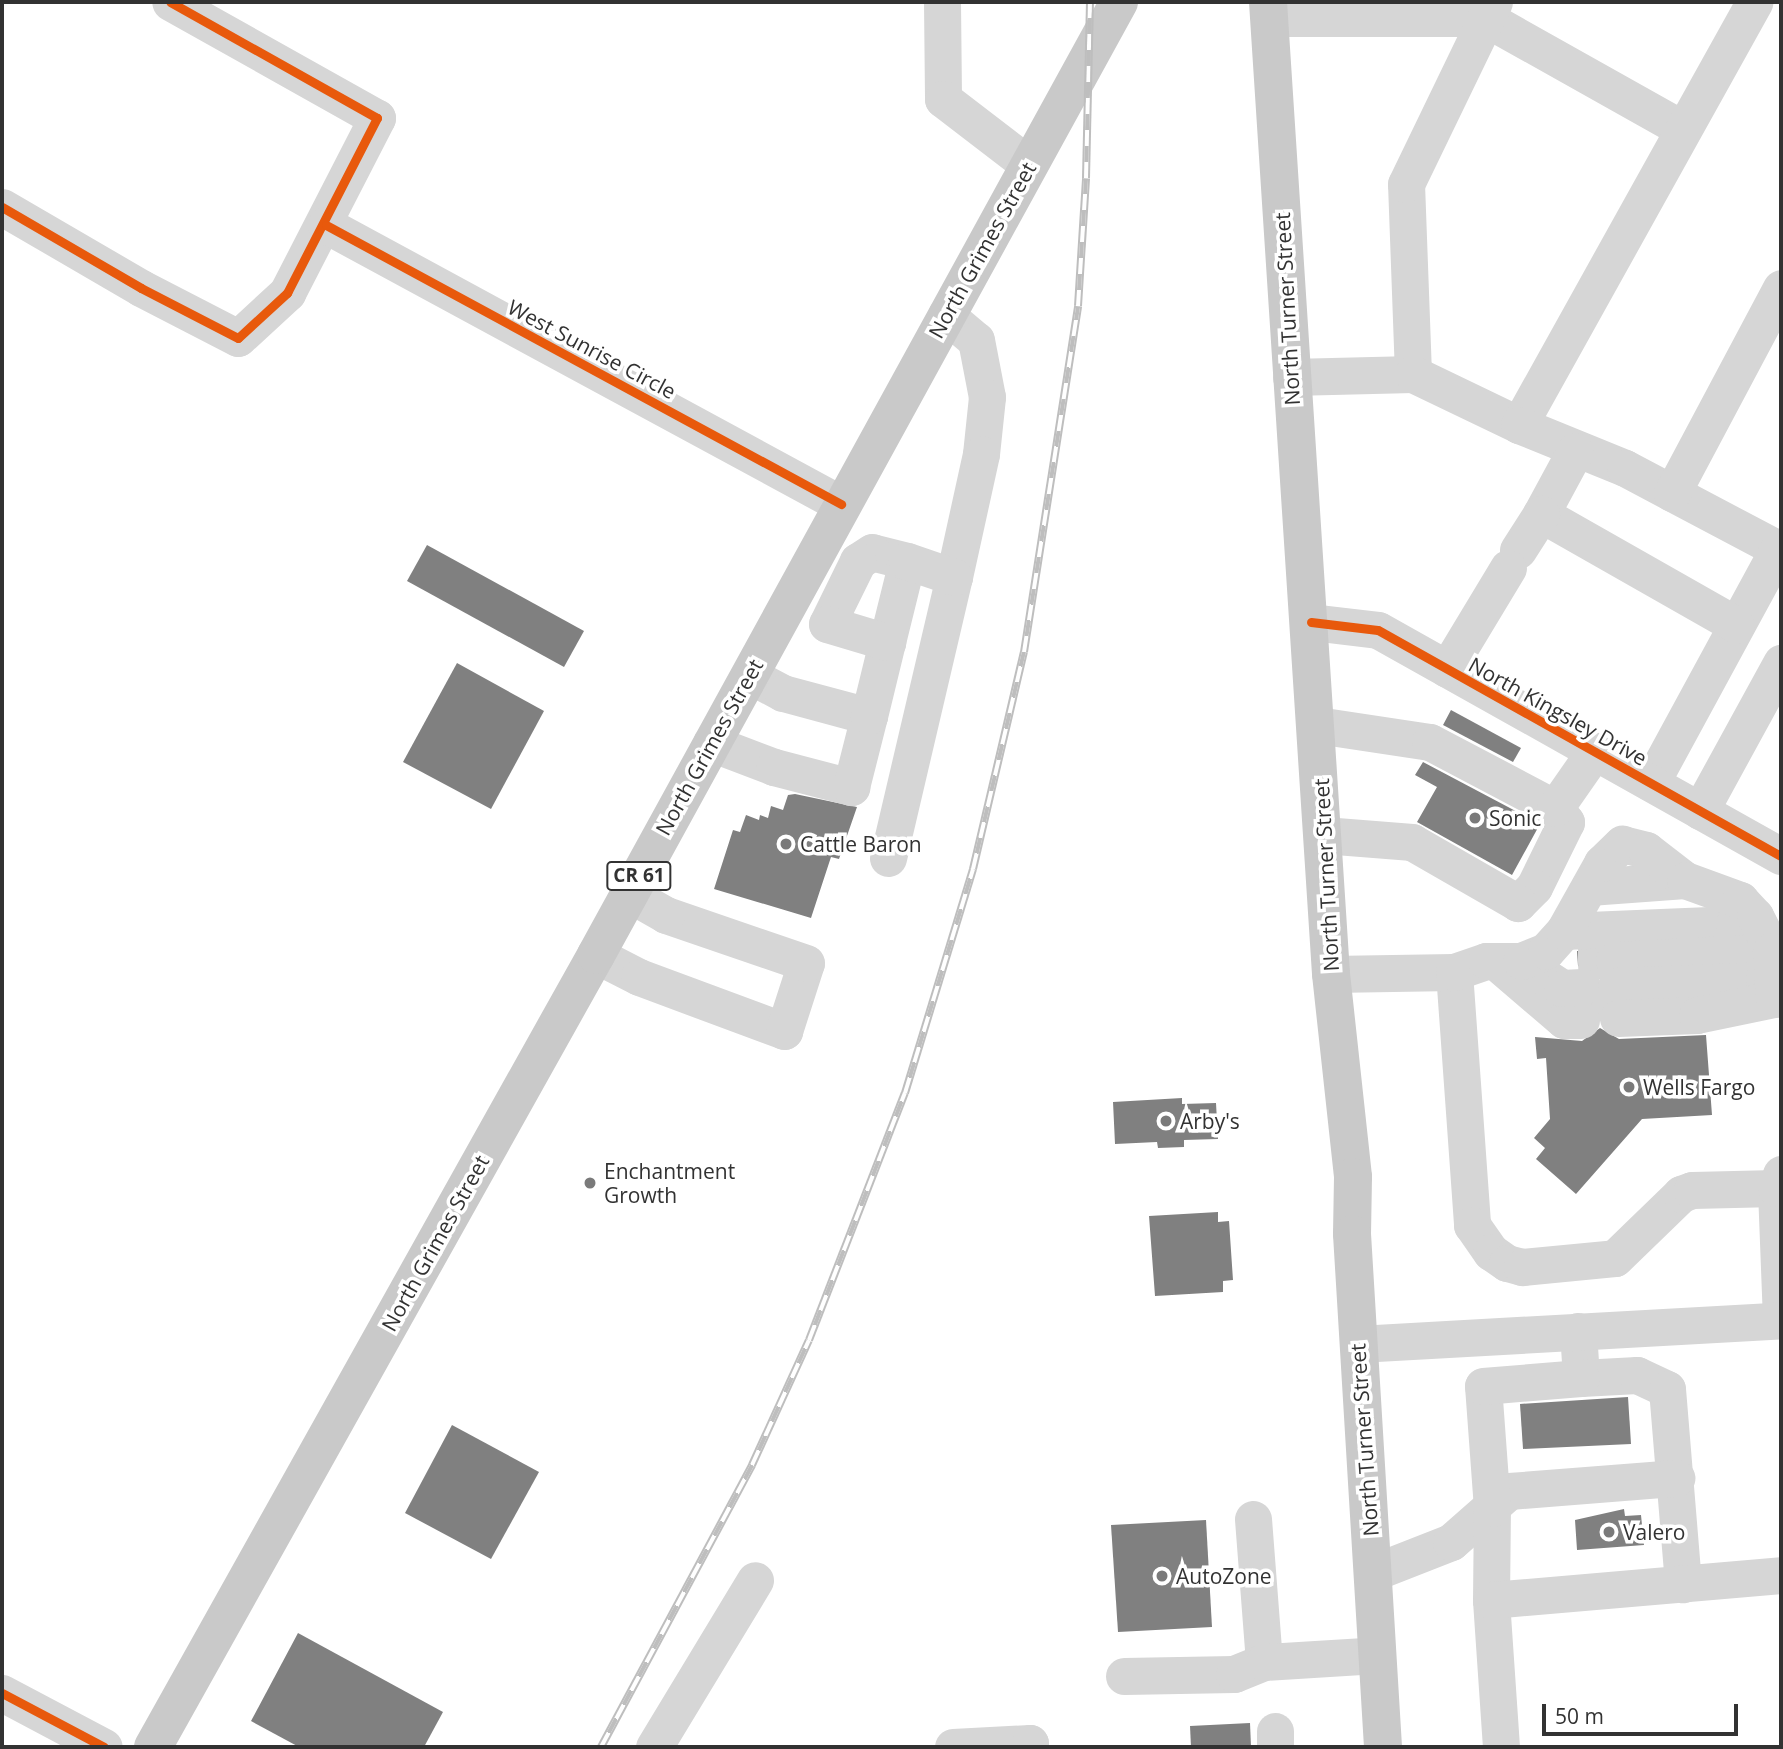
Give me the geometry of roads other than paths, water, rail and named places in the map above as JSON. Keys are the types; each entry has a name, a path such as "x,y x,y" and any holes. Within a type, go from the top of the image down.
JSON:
{"main road":[{"name":"North Grimes Street","path":"153,1747 596,955 841,504 1119,2"},
{"name":"North Turner Street","path":"1264,7 1311,622 1331,974 1353,1177 1358,1344 1383,1747"}],"street":[{"path":"2,207 141,288 238,338 286,293 326,225 377,118 170,2"},
{"path":"942,2 943,99 1029,164"},
{"path":"1519,425 1683,129 1743,5"},
{"path":"1264,7 1489,10 1683,129"},
{"path":"1413,374 1406,184 1489,10"},
{"name":"West Sunrise Circle","path":"326,225 841,504"},
{"path":"1672,493 1781,288"},
{"path":"888,858 981,454 987,397 976,340 946,315"},
{"path":"1291,377 1413,374 1575,451 1625,468 1780,546 1651,783"},
{"path":"1447,669 1541,514 1575,451"},
{"path":"1541,514 1736,625"},
{"path":"827,624 858,561 872,552 954,577"},
{"path":"851,787 907,561"},
{"path":"788,602 827,624 887,642"},
{"name":"North Kingsley Drive","path":"1311,622 1378,630 1781,856"},
{"path":"1700,811 1781,663"},
{"path":"749,675 783,693 869,716"},
{"path":"1317,725 1430,742 1555,808 1566,822 1534,887 1518,903 1412,842 1323,835"},
{"path":"711,743 774,767 901,800"},
{"path":"1555,808 1594,752"},
{"path":"1622,844 1646,850 1695,883 1740,900 1755,916 1778,956 1767,989 1574,963 1608,855 1622,844"},
{"path":"1574,963 1688,902 1695,883"},
{"path":"596,955 639,977 784,1031 806,963 666,915 629,894"},
{"path":"1574,963 1734,924 1778,956"},
{"path":"1331,974 1454,972 1574,963 1728,936 1778,956"},
{"path":"1358,1344 1781,1320 1779,1181 1692,1190 1681,1194 1615,1258 1522,1267 1507,1263 1491,1252 1472,1224 1454,972"},
{"path":"1578,1331 1581,1378"},
{"path":"1501,1747 1491,1600 1492,1508 1483,1386 1637,1375 1667,1389 1683,1584"},
{"path":"1372,1573 1451,1542 1509,1491 1676,1478"},
{"path":"1253,1519 1264,1662"},
{"path":"1491,1600 1781,1575"},
{"path":"654,1747 755,1580"},
{"path":"1124,1676 1234,1674 1264,1662 1377,1656"},
{"path":"2,1693 104,1747"},
{"path":"953,1747 1030,1744 1030,1747"}],"tunnel":[{"path":"1578,961 1614,960"},
{"path":"1580,1004 1617,1001"}],"railway":[{"path":"601,1747 752,1465 809,1340 905,1093 973,869 1024,652 1078,306 1086,178 1090,2"}],"place":[{"name":"Sonic","path":"1475,818"},
{"name":"Cattle Baron","path":"786,844"},
{"name":"Wells Fargo","path":"1629,1087"},
{"name":"Arby's","path":"1166,1121"},
{"name":"Enchantment Growth","path":"590,1183"},
{"name":"Valero","path":"1609,1532"},
{"name":"AutoZone","path":"1162,1576"}]}
